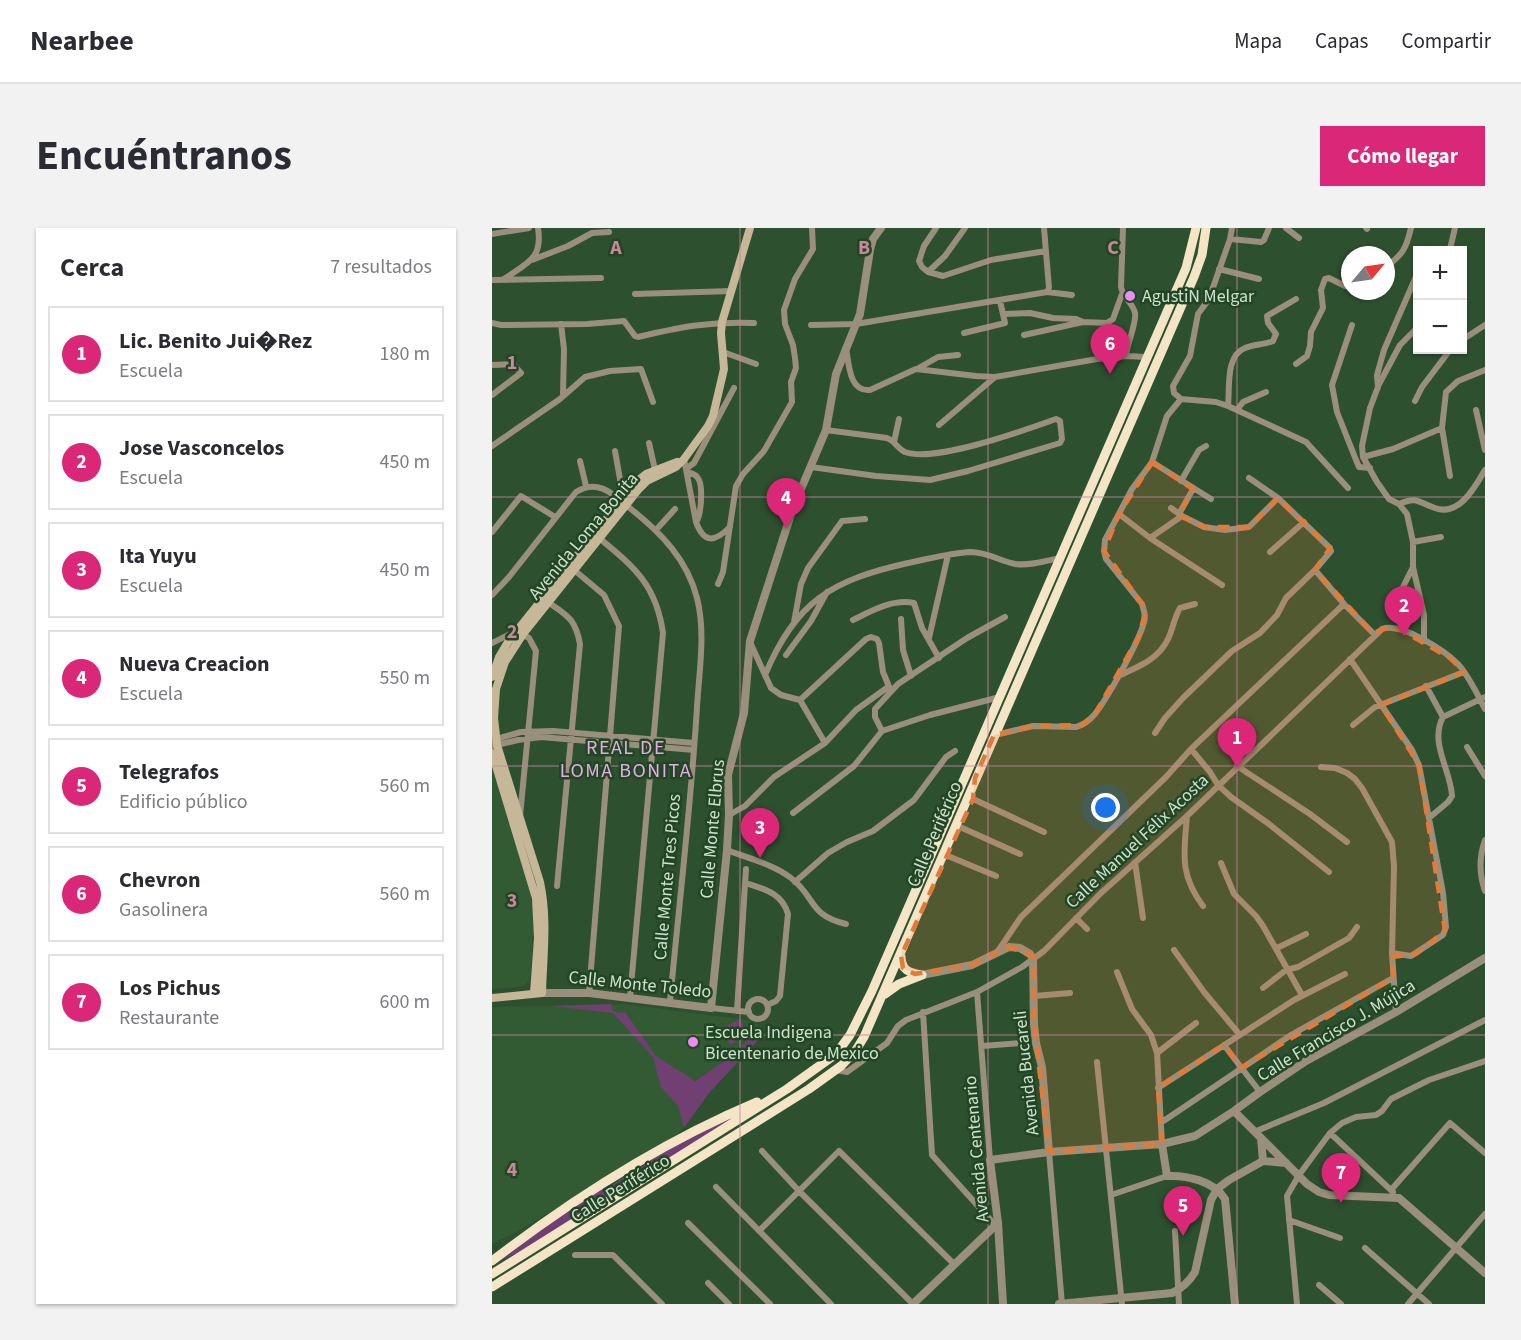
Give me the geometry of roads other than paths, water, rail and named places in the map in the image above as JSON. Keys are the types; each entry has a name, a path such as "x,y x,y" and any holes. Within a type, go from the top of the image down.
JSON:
{"highway":[{"name":"Calle Periférico","path":"492,1274 778,1094 828,1060 850,1035 872,991 1186,267 1196,228"},
{"name":"Calle Periférico","path":"492,1289 836,1070 862,1042 1194,277 1202,255 1206,228"},
{"path":"929,888 937,882 973,800 976,788 975,778"},
{"path":"901,956 902,965 906,971 922,975"},
{"path":"883,995 894,986 922,975"},
{"path":"492,1261 602,1183 675,1142 778,1094"},
{"path":"492,1267 527,1251"}],"main road":[{"path":"685,465 713,416 723,380 722,322 750,228"},
{"name":"Avenida Loma Bonita","path":"538,993 536,898 494,745 494,706 498,682 505,662 520,633 639,479 655,470 685,465"},
{"name":"Avenida Loma Bonita","path":"623,500 644,484 676,467 685,465"},
{"name":"Avenida Loma Bonita","path":"492,677 495,653 520,633"},
{"name":"Avenida Loma Bonita","path":"494,745 540,882 545,906 545,938 538,993"},
{"name":"Calle Monte Toledo","path":"492,998 538,993"}],"street":[{"path":"492,234 529,228"},
{"path":"532,260 539,249 538,228"},
{"path":"718,584 723,572 738,482 764,451 792,402 791,382 796,368 793,345 785,324 784,310 795,279 813,249 812,228"},
{"name":"Calle Monte Elbrus","path":"711,1008 727,850 728,776 744,713 750,641 793,508 826,430 836,374 862,303 873,239 881,228"},
{"path":"936,228 924,246 919,261 928,272 943,276 991,260 1046,251"},
{"path":"928,272 945,256 965,228"},
{"path":"1044,228 1047,292"},
{"path":"1004,314 1030,313 1098,324 1113,319 1122,294 1123,228"},
{"path":"1232,228 1209,299 1198,314 1190,356 1173,386 1174,393 1181,399 1216,402 1228,406 1306,442 1348,488"},
{"path":"1230,239 1261,242 1269,228"},
{"path":"1286,228 1299,238"},
{"path":"1395,260 1407,245 1411,228"},
{"path":"1450,246 1455,228"},
{"path":"504,279 532,260 568,246 592,233 609,232"},
{"path":"1219,269 1258,279"},
{"path":"1296,364 1307,356 1311,332 1323,308 1321,290 1325,279 1328,278 1341,284"},
{"path":"492,280 601,279"},
{"path":"1378,387 1377,375 1384,350 1413,283"},
{"path":"635,294 732,291"},
{"path":"811,326 856,324 1047,292 1072,295"},
{"path":"1122,294 1135,313 1126,356"},
{"path":"1228,406 1233,358 1245,348 1273,341 1276,334 1268,323 1267,316 1296,299"},
{"path":"964,333 1005,322 1000,301"},
{"path":"492,323 501,325 627,322 635,336 638,337 693,325 722,322 754,323"},
{"path":"1024,335 1083,322"},
{"path":"561,324 564,349 563,394"},
{"path":"1352,325 1332,385 1337,412 1359,467 1370,468"},
{"path":"1467,337 1485,326"},
{"path":"1413,332 1400,345 1378,387 1363,436 1363,457 1389,499 1399,504 1407,514 1413,542 1413,567 1424,615 1424,640"},
{"path":"846,346 852,378 855,384 864,391 938,357 958,355"},
{"path":"723,352 756,364"},
{"path":"1415,401 1422,387 1447,354"},
{"path":"916,369 995,376 1073,362 1126,356 1147,357"},
{"path":"492,365 513,364 521,373 492,395"},
{"path":"492,446 560,399 563,394 590,374 638,368 643,372 653,402"},
{"path":"1450,476 1442,428 1446,392 1458,381 1485,370"},
{"path":"939,425 995,376"},
{"path":"685,465 694,463 735,388"},
{"path":"1238,411 1243,402 1266,392"},
{"path":"994,735 1033,726 1076,727 1082,725 1095,714 1118,676 1139,636 1145,613 1142,604 1106,558 1106,540 1132,489 1152,462 1164,422 1181,399"},
{"path":"1476,410 1485,450"},
{"path":"894,442 899,419"},
{"path":"811,467 876,476 930,480 968,471 1062,441 1060,421 1056,419 986,442 919,454 907,452 887,438 826,430"},
{"path":"1363,457 1393,449 1442,428"},
{"path":"649,443 655,470"},
{"path":"1180,481 1199,450 1206,446"},
{"path":"615,451 623,500"},
{"path":"492,595 576,492 586,486 580,461"},
{"path":"1152,462 1211,499"},
{"path":"685,465 696,522 701,535 709,538 718,537 730,526"},
{"path":"685,465 700,482 700,515 696,522"},
{"path":"1399,504 1411,499 1443,510 1460,504 1471,494 1485,470"},
{"path":"1155,732 1183,698 1224,659 1237,647 1260,633 1277,615 1286,598 1315,570 1331,549 1278,498 1249,478"},
{"name":"Calle Monte Tres Picos","path":"586,486 601,487 623,500 656,530 678,555 687,570 700,613 702,626 694,746 670,1002"},
{"path":"1150,538 1181,515 1193,489"},
{"path":"492,532 521,496 555,517"},
{"path":"1171,508 1204,527 1219,530 1246,527 1278,498"},
{"path":"656,530 675,509"},
{"path":"1119,514 1150,538 1222,585"},
{"path":"794,623 801,584 812,561 842,521 865,519"},
{"path":"1270,552 1304,522"},
{"path":"596,536 631,564 638,573 651,594 663,633 630,997"},
{"path":"1413,542 1441,537"},
{"path":"765,675 776,649 794,623 812,603 827,591 869,573 948,555 979,552 1019,564 1060,558"},
{"path":"929,639 948,555"},
{"path":"571,567 604,595 619,626 589,993"},
{"path":"1400,593 1413,567"},
{"path":"1315,570 1375,635 1382,629 1394,627 1424,640 1450,658 1464,672 1482,698 1485,709"},
{"path":"786,655 811,621 827,591"},
{"path":"545,599 569,616 577,628 580,644 558,886"},
{"path":"853,620 885,606 912,602 916,605 922,628 939,658"},
{"path":"1118,676 1152,659 1168,638 1175,615 1180,608 1195,604"},
{"path":"922,975 972,965 991,957 998,951 1021,916 1166,777 1191,749 1344,604"},
{"path":"729,815 745,806 774,777 825,743 856,710 1005,617"},
{"path":"901,619 903,650 911,676"},
{"path":"492,643 520,633 533,643 536,655 520,819"},
{"name":"Calle Manuel Félix Acosta","path":"836,1070 847,1072 887,1043 902,1022 977,992 1033,959 1187,816 1375,635"},
{"path":"800,700 866,639 871,637 877,639 879,643 883,672 889,688"},
{"path":"750,641 768,683 776,693 800,700 825,743"},
{"path":"1350,659 1416,756 1443,893 1445,931 1411,956 1392,953"},
{"path":"1353,725 1380,705 1464,672"},
{"path":"1426,686 1443,717"},
{"path":"882,731 874,713 889,688"},
{"path":"793,813 854,766 882,731 930,715 1000,697"},
{"path":"1429,818 1452,796 1438,740 1438,730 1443,717 1482,698"},
{"path":"494,745 529,735 694,746"},
{"path":"1467,747 1485,776"},
{"path":"1191,749 1218,785 1239,804 1269,824 1329,872"},
{"path":"795,882 828,853 873,831 914,800 946,757 955,751"},
{"path":"1237,766 1310,814 1347,842"},
{"path":"1321,766 1341,771 1355,779 1373,806 1392,842 1394,867 1392,953 1396,1012"},
{"path":"973,800 1044,832"},
{"path":"1187,816 1184,860 1187,881 1203,906"},
{"path":"960,827 1020,854"},
{"path":"1485,840 1480,855 1482,884 1485,891"},
{"path":"727,850 784,873 795,882 825,918 846,924"},
{"path":"948,856 996,876"},
{"path":"1135,862 1143,918"},
{"path":"1221,863 1234,894 1256,916 1277,948 1286,970 1302,995"},
{"path":"737,1011 746,869"},
{"path":"746,883 774,893 788,914 781,992 778,999 767,1005"},
{"path":"1076,918 1087,929"},
{"path":"1263,988 1286,970 1298,967 1349,938 1356,927"},
{"path":"1277,948 1306,934"},
{"path":"998,951 1014,946 1030,954 1033,959"},
{"path":"1174,950 1204,992 1240,1035"},
{"name":"Calle Francisco J. Mújica","path":"990,1160 1049,1152 1162,1144 1195,1136 1234,1112 1306,1061 1396,1012 1485,958"},
{"name":"Avenida Bucareli","path":"1033,959 1034,1024 1042,1067 1061,1304"},
{"path":"1117,972 1132,1009 1151,1035 1157,1053 1162,1144 1167,1176"},
{"path":"1158,1088 1302,995 1346,974"},
{"path":"1162,1122 1291,1035 1393,978"},
{"name":"Avenida Centenario","path":"977,992 1003,1304"},
{"name":"Calle Monte Toledo","path":"538,993 589,993 749,1012"},
{"path":"1034,996 1070,993"},
{"path":"756,1000 763,1001 767,1005 768,1012 762,1018 753,1017 749,1012 751,1003 756,1000"},
{"path":"762,1151 913,1304 997,1224 932,1155 923,1012"},
{"path":"1258,1135 1485,1020"},
{"path":"1157,1053 1196,1023"},
{"path":"982,1046 1023,1043"},
{"path":"1224,1045 1260,1092"},
{"path":"1297,1304 1287,1196 1330,1132 1356,1117 1376,1115 1391,1099 1429,1080 1485,1061"},
{"path":"1097,1062 1122,1301"},
{"path":"1234,1112 1319,1192 1329,1195 1399,1198"},
{"path":"1391,1190 1450,1123 1485,1153"},
{"path":"1330,1132 1399,1198 1485,1272"},
{"path":"1258,1135 1263,1161"},
{"path":"759,1231 839,1151 954,1264"},
{"path":"1061,1304 1122,1301 1178,1291 1189,1282 1195,1272 1211,1200 1217,1189 1263,1161 1286,1162"},
{"path":"1111,1195 1167,1176 1188,1177 1217,1189 1226,1202 1235,1304"},
{"path":"716,1187 831,1304"},
{"path":"1408,1304 1485,1214"},
{"path":"1289,1220 1340,1238"},
{"path":"688,1223 770,1304"},
{"path":"1175,1231 1179,1304"},
{"path":"1365,1248 1429,1304"},
{"path":"575,1255 613,1255 662,1304"},
{"path":"708,1283 729,1304"},
{"path":"1319,1284 1341,1304"}],"place":[{"name":"AgustiN Melgar","path":"1130,296"},
{"name":"Chevron","path":"1110,374"},
{"name":"Nueva Creacion","path":"786,528"},
{"name":"Jose Vasconcelos","path":"1404,636"},
{"name":"Lic. Benito Jui�Rez","path":"1237,768"},
{"name":"Ita Yuyu","path":"760,858"},
{"name":"Escuela Indigena Bicentenario de Mexico","path":"693,1042"},
{"name":"Los Pichus","path":"1341,1203"},
{"name":"Telegrafos","path":"1183,1236"}],"district":[{"name":"REAL DE LOMA BONITA","path":"626,758"}]}
